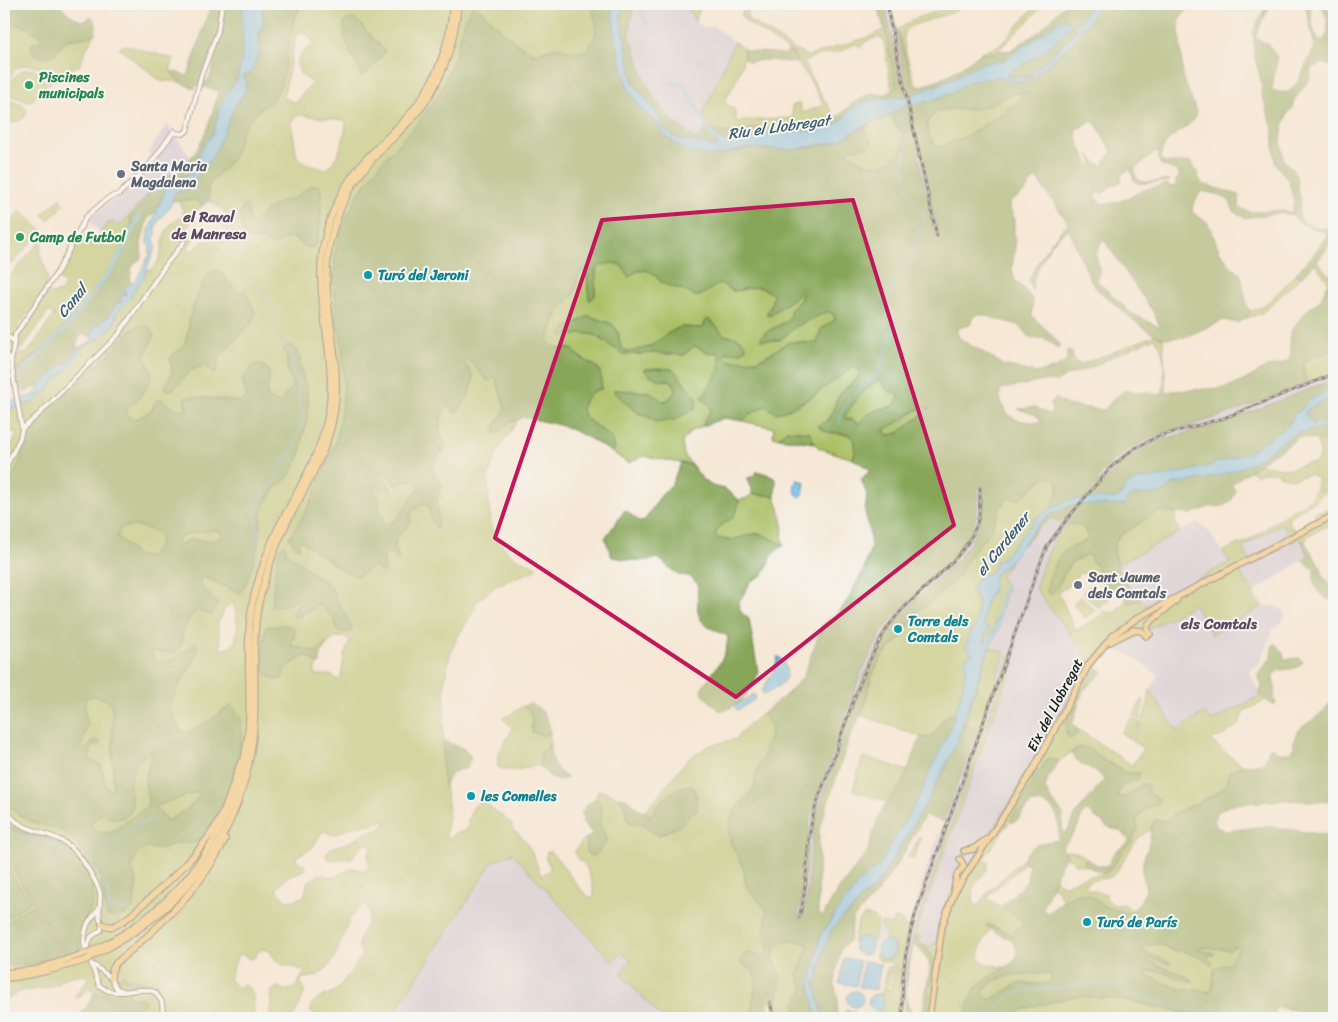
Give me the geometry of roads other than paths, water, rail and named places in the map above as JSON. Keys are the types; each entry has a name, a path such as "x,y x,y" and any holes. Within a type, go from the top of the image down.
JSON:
{"highway":[{"path":"4,973 35,970 88,954 114,940 147,918 195,870 218,834 230,810 242,770 246,748 249,719 248,639 251,610 267,557 278,529 316,457 329,409 330,379 321,274 323,250 329,223 342,194 359,168 408,115 429,86 445,51 453,4"},
{"path":"110,979 116,963 157,928 210,865 224,842 240,805 247,781 254,724 254,632 260,594 278,544 319,464 333,417 336,389 326,298 326,276 329,246 334,226 344,200 362,172 412,119 436,85 453,42 458,4"},
{"name":"Eix del Llobregat","path":"931,1018 942,937 954,900 1019,800 1085,678 1110,642 1130,626 1334,517"},
{"name":"Eix del Llobregat","path":"931,1018 940,937 946,914 958,886 1000,824 1033,770 1089,664 1113,635 1139,617 1334,517"},
{"path":"1110,642 1133,630 1146,632 1152,620 1177,600"},
{"path":"101,922 109,927 116,926 172,880 193,857 216,825 228,799 246,748"},
{"path":"4,978 40,972 119,943 144,927 162,912 190,884 208,862 237,804 247,772"},
{"path":"964,851 981,845 1000,824"},
{"path":"946,914 958,875 964,866 960,859"}],"street":[{"path":"4,471 20,438 22,428 11,363 13,342 17,331 45,292 86,217 108,198 116,195 149,166 174,131 183,134 186,131 201,76 218,31 222,4"},
{"path":"22,428 38,415 118,335 165,266 184,242"},
{"path":"13,342 6,337 17,331"},
{"path":"11,363 4,352 12,350"},
{"path":"4,807 10,816 21,826 57,838 74,850 87,866 100,893 99,908 101,922 101,930 95,933 89,942 88,954"},
{"path":"99,908 88,922 84,939 100,986 114,992 147,989 156,993 162,1002 163,1018"},
{"path":"92,919 101,922"},
{"path":"88,928 91,932 95,933"},
{"path":"92,964 110,979 117,989 126,992"},
{"path":"99,981 101,976 110,979"},
{"path":"105,989 110,987 110,979"}],"water":[{"path":"244,4 263,4 263,24 259,33 259,51 251,73 242,77 247,81 243,95 235,106 214,154 192,184 183,191 175,192 170,206 158,223 155,231 157,233 154,238 156,247 143,279 135,288 131,297 114,316 118,317 103,336 80,349 68,369 54,381 47,391 33,403 4,411 4,404 36,394 38,388 59,367 68,362 78,348 91,341 93,329 102,320 109,317 115,308 113,306 122,302 122,300 118,299 126,294 124,287 130,285 138,277 150,254 150,245 147,244 148,233 164,194 166,182 194,174 190,168 213,134 223,98 237,81 243,47 242,19"},
{"path":"612,4 623,4 620,15 633,83 651,105 662,123 662,128 682,141 692,141 715,147 718,144 714,140 715,138 728,142 739,141 779,133 805,130 812,132 829,127 844,119 851,110 864,102 909,96 943,83 983,63 1002,61 1064,18 1070,25 1077,25 1092,4 1100,4 1076,40 1025,83 998,76 992,79 985,78 966,83 954,92 930,101 905,105 890,115 866,125 838,141 791,150 749,148 715,156 689,152 665,136 652,118 640,109 627,86 615,37","holes":["1071,27 1076,28 1077,31 1030,77 1026,79 1022,77 1007,77 1007,72 1024,64 1044,50 1066,30"]},
{"path":"1334,389 1334,395 1305,412 1305,415 1314,425 1313,428 1315,430 1303,431 1293,435 1253,462 1214,477 1174,484 1162,493 1133,495 1123,505 1072,505 1046,517 1033,530 1012,560 994,576 993,590 986,602 983,621 984,626 989,628 984,637 984,643 994,629 997,614 1000,614 999,628 987,652 956,744 928,800 884,874 873,890 863,896 853,909 831,930 818,970 818,978 814,981 823,1018 817,1018 810,983 821,935 858,884 879,866 918,799 951,726 962,690 966,667 965,658 972,654 966,647 975,627 977,616 978,601 972,588 980,575 988,574 995,568 994,563 1003,558 1036,518 1052,508 1068,501 1080,499 1117,498 1121,496 1126,486 1133,481 1206,467 1249,452 1290,424 1294,414 1299,412 1311,399"},
{"path":"797,480 805,483 803,494 800,498 796,494 794,485"},
{"path":"778,656 786,669 785,679 776,688 763,695 762,690 775,668"},
{"path":"753,694 756,696 754,700 738,710 736,709 735,706"},
{"path":"863,937 869,940 872,946 869,952 863,955 857,952 854,946 857,940"},
{"path":"886,941 892,944 895,950 892,956 886,959 880,956 877,950 880,944"},
{"path":"844,958 860,961 856,986 839,983"},
{"path":"864,961 881,964 876,990 859,987"},
{"path":"852,991 858,991 863,996 861,1005 852,1007 847,1002 847,996"},
{"path":"873,994 879,994 884,999 882,1008 873,1010 868,1005 868,999"},
{"path":"848,1010 854,1011 857,1018 841,1018 844,1012"}],"waterway":[{"path":"639,4 648,26"},
{"path":"672,83 677,85 682,83 684,85 710,133 718,141"},
{"path":"840,425 840,415 849,398 877,374 895,329 893,310 886,307 884,299 899,274 911,263 924,220 922,209 910,194 904,172 905,135 896,123 903,114 904,105"},
{"name":"Canal","path":"154,193 158,183"},
{"path":"190,186 191,189 197,191"},
{"path":"199,193 206,204 211,201 226,212 226,228 238,237 248,253 247,271 249,279 266,293 271,302 276,332 293,358 292,372 298,381 298,399 303,412 301,425 293,447 274,480 263,494 256,511 258,535 255,547"},
{"name":"Canal","path":"4,387 17,378 69,324 114,266 140,215"},
{"name":"Canal","path":"1310,428 1334,422"},
{"path":"998,618 1004,586"},
{"path":"4,774 16,782 9,793"},
{"path":"103,916 108,907 109,898 107,890 94,868 91,853 103,845 119,839 148,819 156,821"},
{"path":"4,830 52,845 76,857"},
{"path":"109,906 129,911"},
{"path":"166,927 170,937 181,951"},
{"path":"875,948 877,937 884,938 884,936 877,933 884,934 885,932 878,931 878,927"},
{"path":"71,951 76,945"},
{"path":"4,998 24,987 52,981 59,976"},
{"path":"984,1018 1014,994 1079,985 1105,984 1133,994 1148,996 1155,1001 1193,1009 1221,1011 1242,1007 1247,1009 1259,1007 1268,1012 1273,1018"},
{"path":"864,1008 866,1011 885,1014"}],"railway":[{"path":"888,4 889,17 937,236"},
{"path":"903,1018 902,991 904,965 916,912 1047,546 1110,468 1132,450 1156,437 1224,418 1334,374"},
{"path":"799,917 804,893 810,832 814,813 861,681 875,650 893,620 952,563 974,532 979,515 980,488"},
{"path":"770,1002 774,1018"}],"place":[{"name":"Piscines municipals","path":"29,85"},
{"name":"Santa Maria Magdalena","path":"121,174"},
{"name":"Camp de Futbol","path":"20,237"},
{"name":"Turó del Jeroni","path":"368,275"},
{"name":"Sant Jaume dels Comtals","path":"1078,585"},
{"name":"Torre dels Comtals","path":"898,629"},
{"name":"les Comelles","path":"471,796"},
{"name":"Turó de París","path":"1087,922"}],"district":[{"name":"el Raval de Manresa","path":"209,226"},
{"name":"els Comtals","path":"1219,624"}],"water label":[{"name":"Riu el Llobregat","path":"779,127"},
{"name":"el Cardener","path":"1003,544"}]}
